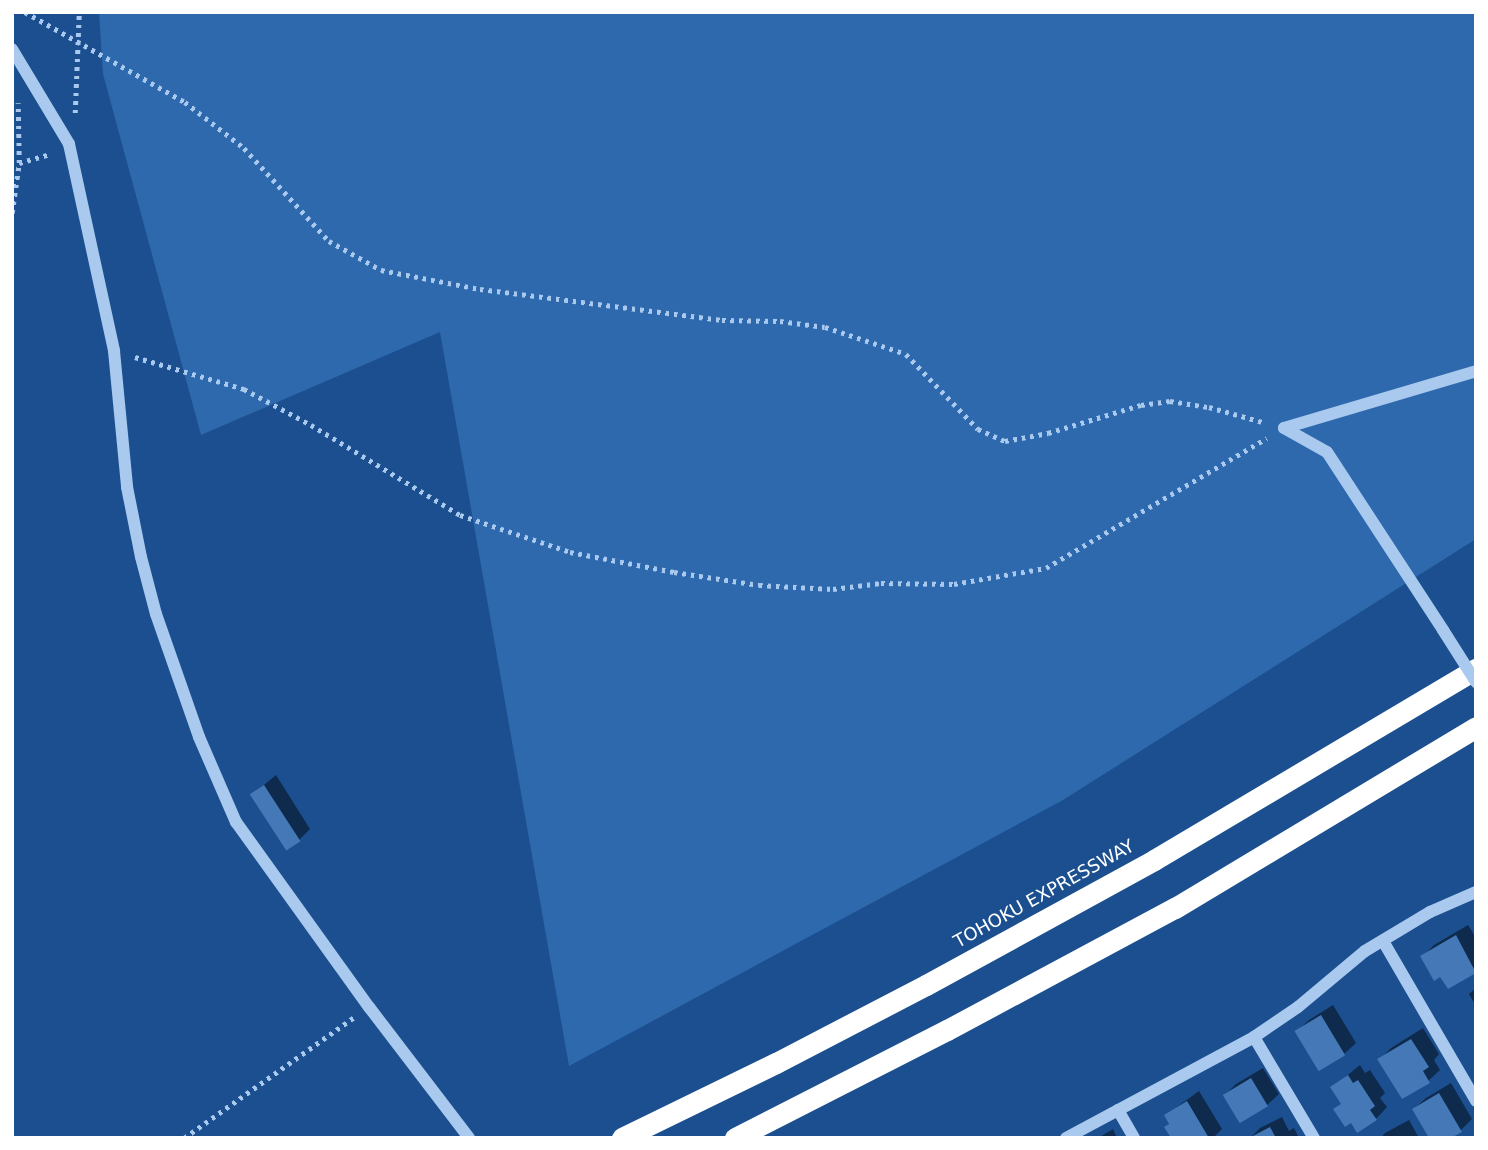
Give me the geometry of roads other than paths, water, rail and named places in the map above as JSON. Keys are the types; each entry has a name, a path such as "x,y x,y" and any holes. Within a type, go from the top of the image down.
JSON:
{"highway":[{"name":"TOHOKU EXPRESSWAY","path":"622,1138 915,991 1154,860 1476,669"},
{"path":"735,1138 960,1024 1175,908 1476,727"}],"street":[{"path":"15,54 69,144 114,351 127,487 141,556 156,614 199,737 236,822 369,1007 469,1138"},
{"path":"1476,370 1284,428 1327,452 1476,682"},
{"path":"1066,1138 1254,1037 1383,941 1430,912 1476,892"},
{"path":"1383,941 1476,1101"},
{"path":"1254,1037 1314,1138"},
{"path":"1118,1110 1134,1138"}]}
